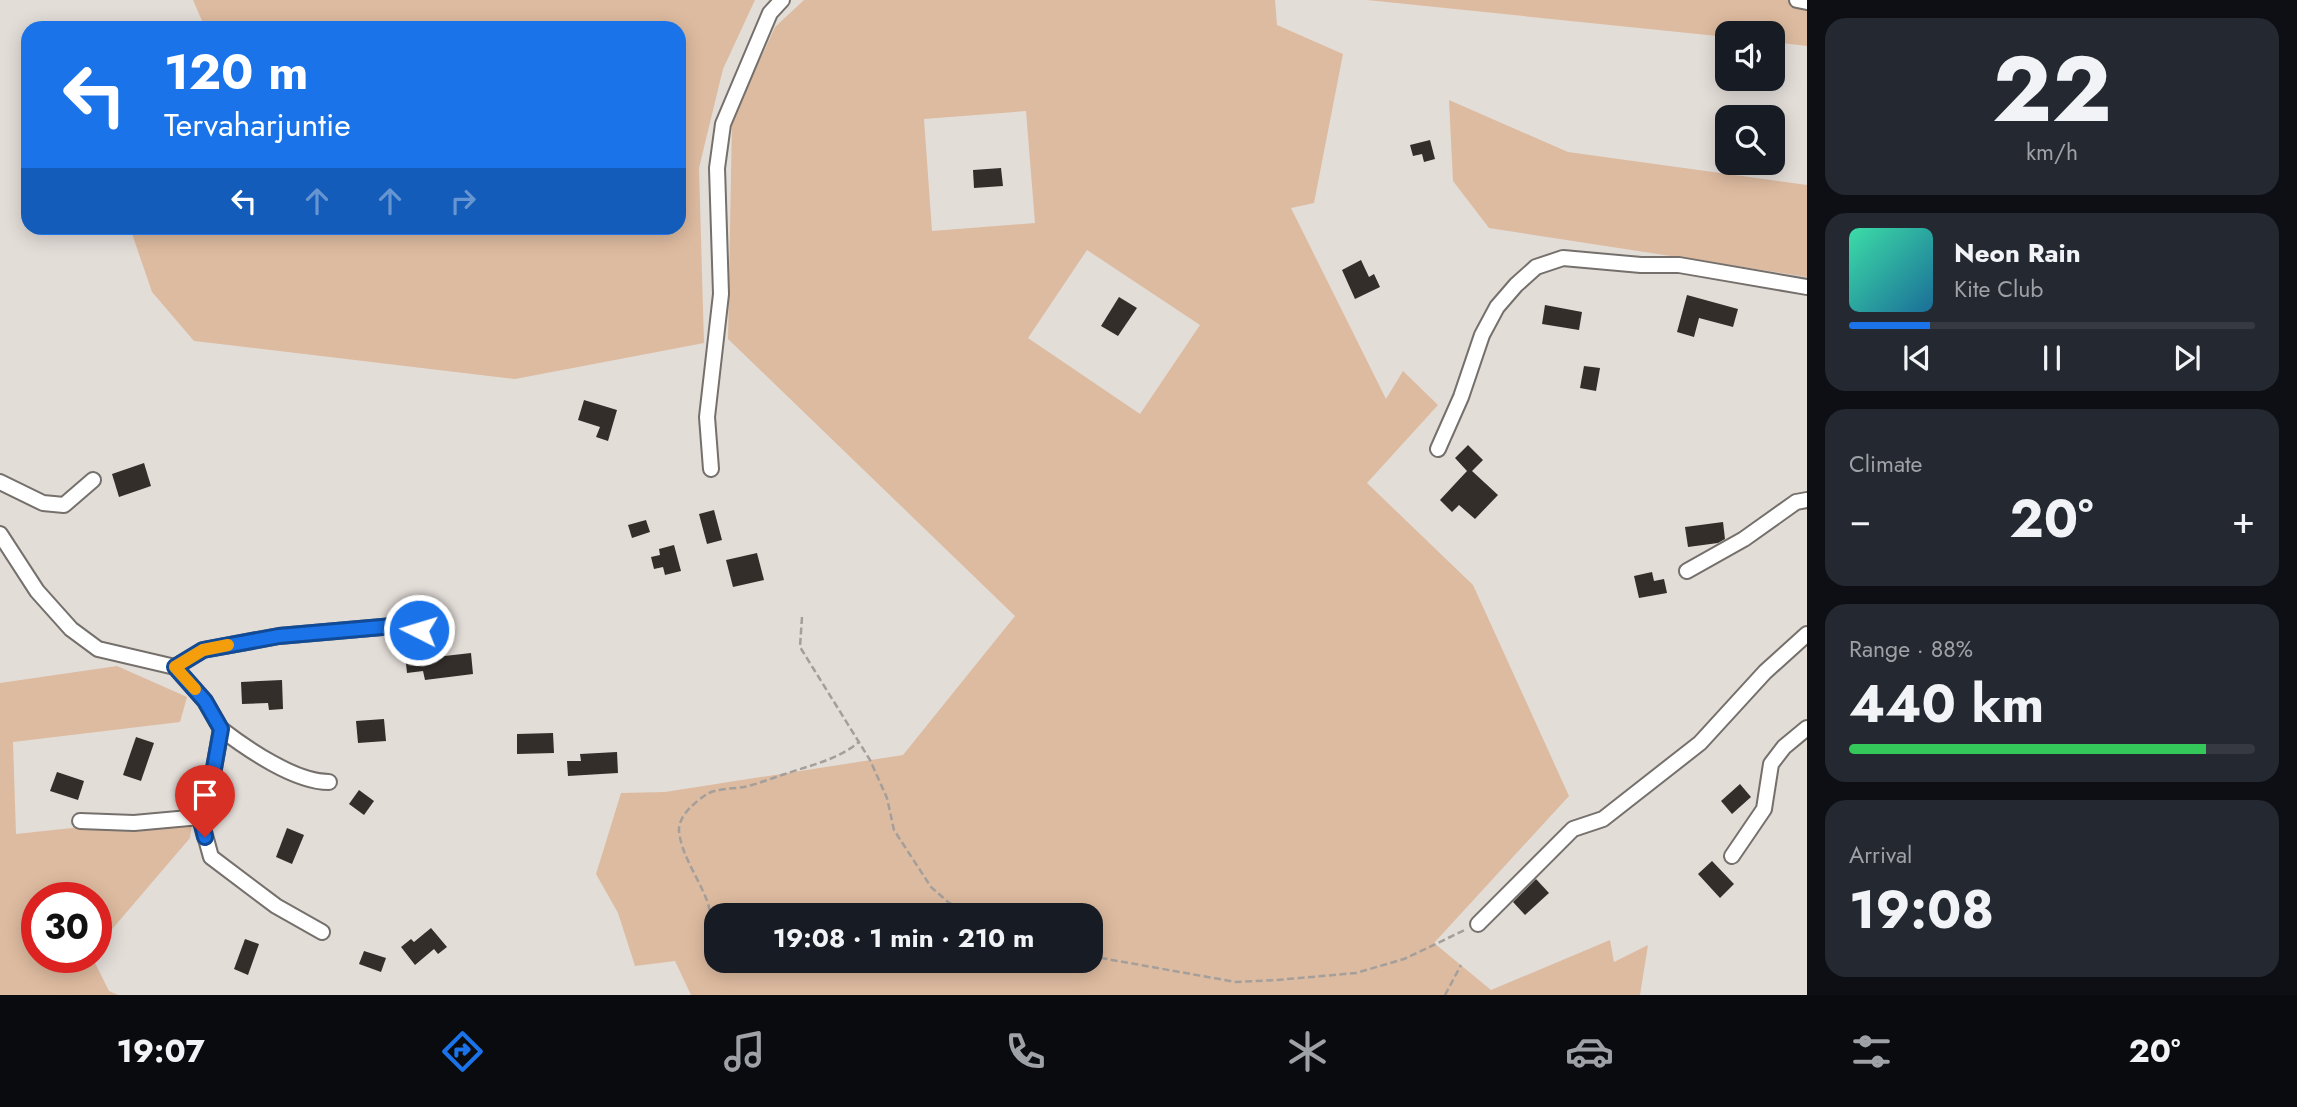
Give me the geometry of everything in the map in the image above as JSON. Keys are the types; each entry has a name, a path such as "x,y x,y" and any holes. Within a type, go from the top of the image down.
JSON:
{"street":[{"path":"711,469 707,417 720,294 717,168 723,124 770,13 782,0"},
{"path":"1797,0 1807,2"},
{"path":"1438,449 1461,397 1482,335 1497,307 1536,267 1563,258 1641,265 1679,265 1807,287"},
{"path":"0,482 43,503 64,505 93,480"},
{"path":"1687,571 1744,540 1796,502 1807,500"},
{"path":"0,534 37,590 71,629 98,649 175,667 205,701 221,729 245,747 317,782 329,782"},
{"path":"175,667 203,650 279,636 405,625 419,630"},
{"path":"1478,924 1573,829 1603,819 1700,743 1765,671 1807,634"},
{"path":"1732,856 1764,809 1771,764 1784,747 1807,728"},
{"path":"221,729 213,774 200,817 211,857 276,906 322,932"},
{"path":"80,821 134,823 200,817"}],"path":[{"path":"802,617 800,648 859,742 887,798 894,830 931,887 950,903"},
{"path":"708,903 690,867 679,831 681,818 709,792 747,786 812,765 848,751 859,742"},
{"path":"1103,958 1236,982 1356,973 1404,959 1478,924"},
{"path":"1445,995 1461,965"}],"shaded area":[{"path":"193,0 755,0 723,69 699,168 704,343 515,379 194,341 152,292 132,235 686,235 686,21 202,21"},
{"path":"804,0 1275,0 1277,25 1343,54 1314,203 1291,208 1386,399 1403,371 1438,405 1367,483 1473,585 1569,796 1434,943 1491,990 1610,940 1614,962 1648,945 1640,995 691,995 675,961 635,966 618,913 596,874 621,793 665,792 903,755 1015,616 728,339 732,121 775,27","holes":["1026,111 1035,223 932,231 924,119","1087,250 1200,325 1140,414 1028,338"]},
{"path":"1367,0 1807,0 1807,46 1785,43 1785,21 1715,21 1715,36"},
{"path":"1449,100 1568,152 1715,172 1715,175 1735,175 1807,185 1807,277 1489,228 1453,181"},
{"path":"117,666 187,697 180,722 13,742 16,834 193,815 190,838 112,929 112,882 21,882 21,973 100,973 109,991 118,995 0,995 0,683"}],"building":[{"path":"1430,140 1435,159 1424,162 1422,154 1413,156 1410,145"},
{"path":"1001,168 1003,186 974,188 973,170"},
{"path":"1361,260 1369,277 1374,274 1380,287 1355,299 1342,270"},
{"path":"1687,295 1738,309 1733,327 1699,318 1694,337 1677,332"},
{"path":"1119,297 1137,308 1118,336 1101,326"},
{"path":"1545,305 1582,312 1579,330 1542,324"},
{"path":"1584,366 1600,368 1596,391 1580,388"},
{"path":"584,400 617,410 608,441 596,437 600,427 578,420"},
{"path":"1468,445 1483,460 1472,471 1498,495 1475,519 1459,505 1452,512 1440,500 1467,471 1455,458"},
{"path":"144,463 151,486 119,497 112,474"},
{"path":"714,510 722,540 707,544 699,514"},
{"path":"646,520 650,532 632,538 628,525"},
{"path":"1723,522 1725,539 1718,543 1688,547 1685,527"},
{"path":"674,545 681,571 665,575 663,567 654,569 651,557 660,555 659,549"},
{"path":"757,553 764,580 733,587 726,560"},
{"path":"1652,572 1654,581 1664,579 1667,593 1639,598 1634,576"},
{"path":"424,652 427,658 471,653 473,674 425,680 423,671 407,673 405,654"},
{"path":"282,680 283,709 269,710 268,703 242,704 241,682"},
{"path":"384,719 386,741 358,743 356,721"},
{"path":"553,733 554,753 517,754 517,734"},
{"path":"136,737 154,743 141,781 123,775"},
{"path":"617,752 618,773 568,776 567,761 581,761 580,754"},
{"path":"57,772 84,781 78,800 50,791"},
{"path":"1740,784 1751,797 1732,814 1721,801"},
{"path":"359,790 374,801 364,815 349,804"},
{"path":"287,828 304,835 292,864 276,857"},
{"path":"1712,861 1734,884 1720,898 1698,874"},
{"path":"1536,879 1549,893 1525,915 1513,902"},
{"path":"431,928 447,947 438,954 434,949 415,965 401,947 411,939 414,942"},
{"path":"245,939 259,944 248,975 234,969"},
{"path":"364,951 386,958 381,972 359,964"}],"slow traffic":[{"path":"195,689 175,667 203,650 228,645"}],"route":[{"path":"205,837 200,817 213,774 221,729 205,701 175,667 203,650 279,636 405,625 419,630"}]}
